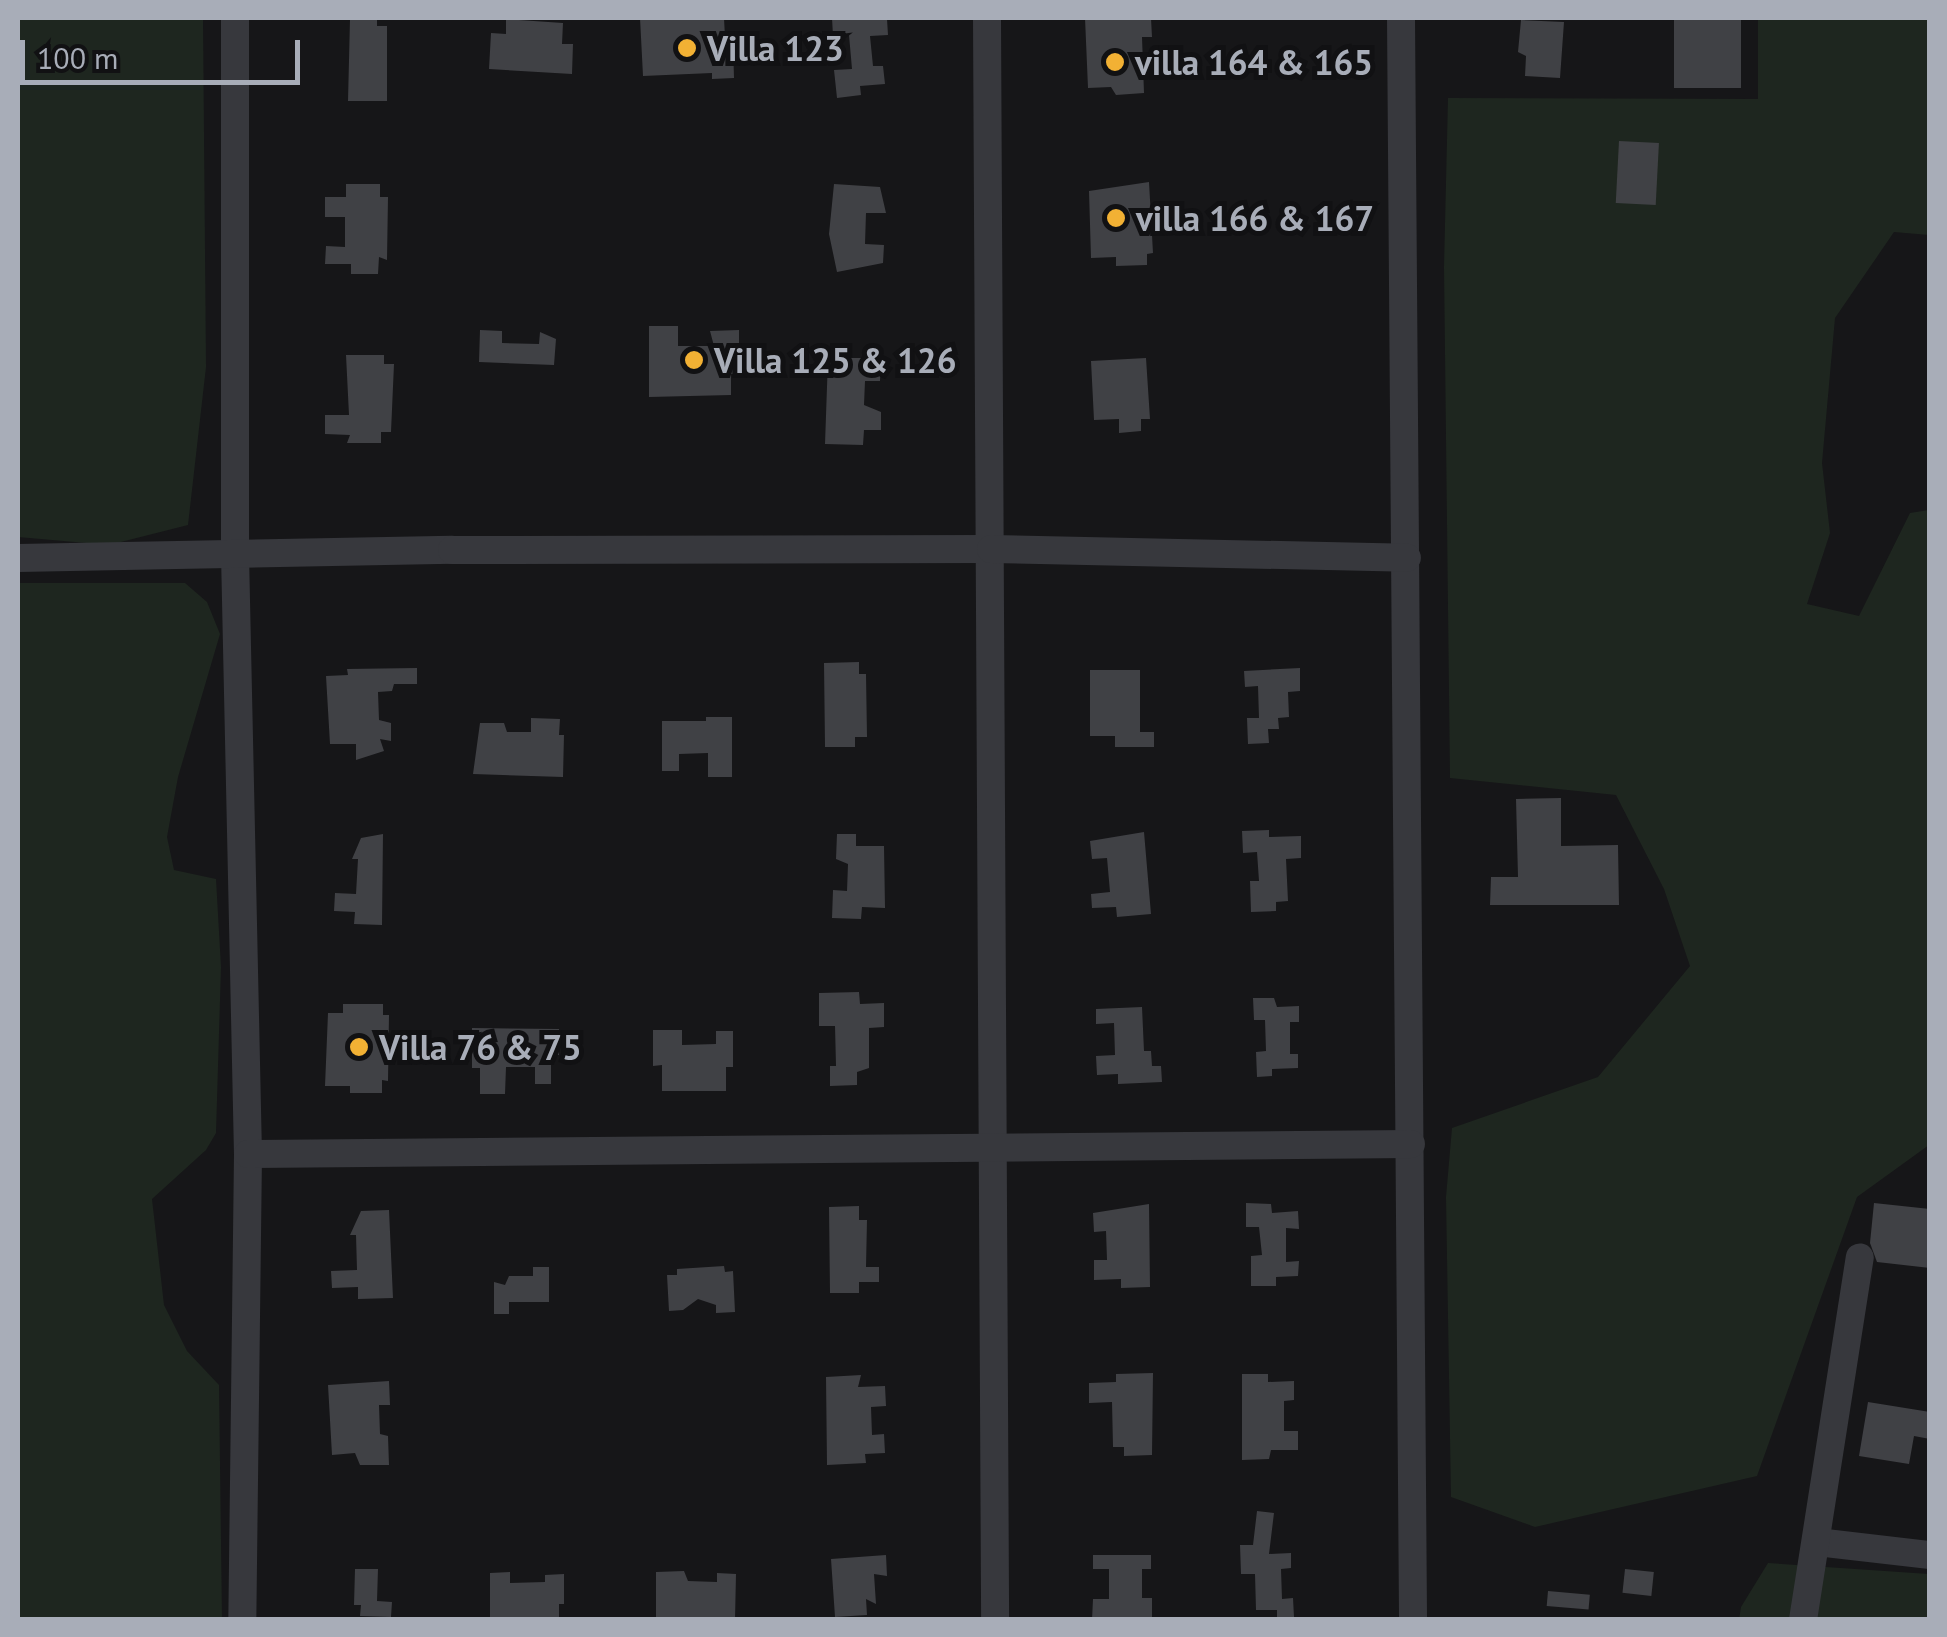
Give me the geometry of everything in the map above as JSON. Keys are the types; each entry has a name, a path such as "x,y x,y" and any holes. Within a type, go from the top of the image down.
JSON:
{"street":[{"path":"235,18 235,554 248,1154 242,1620"},
{"path":"987,18 996,1148 995,1620"},
{"path":"1401,18 1413,1620"},
{"path":"18,558 991,549 1407,558"},
{"path":"248,1154 1411,1144"},
{"path":"1802,1620 1828,1477 1828,1440 1860,1257"},
{"path":"1816,1542 1930,1556"}],"shaded area":[{"path":"18,18 203,18 206,367 188,525 109,545 18,537"},
{"path":"1758,18 1929,18 1929,235 1894,232 1835,318 1822,463 1830,533 1807,604 1859,616 1910,513 1929,510 1929,1145 1857,1197 1757,1476 1535,1527 1451,1497 1446,1197 1452,1128 1598,1077 1690,966 1664,889 1616,795 1450,778 1444,267 1448,98 1758,99"},
{"path":"18,583 185,583 207,602 220,634 178,777 167,837 174,870 216,879 221,967 216,1133 206,1150 152,1199 164,1305 187,1351 219,1385 222,1619 18,1619"},
{"path":"1768,1563 1929,1574 1929,1619 1739,1620 1741,1607"}],"building":[{"path":"377,18 377,26 387,26 387,101 348,101 350,19"},
{"name":"Villa 123","path":"640,18 724,18 725,37 733,42 734,78 712,79 712,73 643,76"},
{"path":"832,18 887,19 888,35 870,36 873,66 883,66 885,84 860,86 861,95 837,98 834,70 852,69 849,35 833,36"},
{"name":"villa 164 & 165","path":"1085,18 1151,18 1152,37 1142,37 1144,93 1116,95 1111,87 1088,88"},
{"path":"1674,18 1741,18 1741,88 1674,88"},
{"path":"506,19 563,23 562,44 573,44 572,74 489,69 491,33 506,34"},
{"path":"1521,20 1564,22 1560,78 1525,76 1526,56 1518,52"},
{"path":"1619,141 1659,143 1656,205 1616,203"},
{"name":"villa 166 & 167","path":"1149,182 1153,253 1147,254 1147,265 1116,266 1116,257 1091,258 1089,191"},
{"path":"346,184 380,184 380,197 388,197 387,260 379,257 378,274 351,274 351,264 325,264 326,246 345,247 345,217 325,217 325,197 346,197"},
{"path":"834,184 880,187 886,213 866,213 865,244 884,245 883,263 837,272 829,234"},
{"name":"Villa 125 & 126","path":"649,326 678,326 678,346 714,346 710,331 739,330 739,374 731,374 731,395 649,397"},
{"path":"480,330 502,331 502,343 539,344 540,332 556,339 554,365 479,362"},
{"path":"346,355 384,355 384,364 394,364 391,432 381,432 381,443 347,443 350,435 325,434 325,415 349,415"},
{"path":"828,358 881,358 880,381 865,381 864,405 881,412 881,430 864,430 863,445 825,444"},
{"path":"1146,358 1150,419 1141,419 1141,431 1119,433 1119,419 1094,420 1091,361"},
{"path":"859,662 859,674 866,674 867,737 855,737 855,747 825,747 824,663"},
{"path":"417,668 417,684 394,684 392,691 378,692 379,720 391,723 391,741 380,739 384,751 356,760 356,744 330,744 326,676 348,675 347,669"},
{"path":"1300,668 1300,691 1288,692 1289,717 1278,718 1279,729 1268,729 1269,743 1248,744 1247,718 1259,718 1258,686 1245,687 1244,671"},
{"path":"1090,670 1140,670 1140,732 1154,732 1154,747 1115,747 1115,736 1090,736"},
{"path":"706,717 732,717 732,777 708,777 708,753 679,754 679,771 662,771 662,721 706,721"},
{"path":"531,718 560,719 559,735 564,735 563,777 473,774 480,723 504,723 507,732 531,732"},
{"path":"1561,798 1561,846 1618,845 1619,905 1490,905 1491,877 1518,877 1516,799"},
{"path":"1269,830 1269,837 1301,836 1301,858 1286,859 1288,901 1276,902 1276,911 1251,912 1250,881 1259,881 1257,852 1243,853 1242,831"},
{"path":"1144,832 1151,914 1117,917 1116,907 1092,908 1091,894 1110,892 1107,858 1092,859 1090,841"},
{"path":"383,834 382,925 354,924 355,912 334,911 335,893 356,894 358,859 352,859 361,838"},
{"path":"837,834 856,834 856,846 884,846 885,908 862,907 861,919 832,918 833,890 847,891 848,864 836,859"},
{"path":"859,992 860,1004 884,1003 884,1027 869,1028 869,1068 857,1072 857,1085 830,1086 830,1066 836,1066 835,1026 819,1026 819,993"},
{"path":"1253,998 1274,998 1277,1007 1299,1006 1299,1022 1290,1022 1290,1054 1298,1054 1298,1068 1272,1069 1272,1076 1257,1077 1256,1052 1266,1051 1265,1020 1254,1020"},
{"name":"Villa 76 & 75","path":"343,1004 383,1004 383,1015 389,1015 388,1081 382,1080 382,1093 350,1093 350,1086 325,1086 328,1013 343,1013"},
{"path":"1142,1007 1144,1051 1151,1051 1152,1066 1161,1066 1162,1082 1118,1084 1118,1074 1097,1075 1096,1056 1115,1055 1114,1023 1096,1024 1096,1009"},
{"path":"472,1028 559,1029 559,1055 551,1055 551,1084 535,1084 535,1067 506,1067 505,1094 480,1094 480,1068 472,1068"},
{"path":"653,1030 682,1030 682,1045 716,1044 716,1031 733,1031 733,1067 726,1067 726,1091 662,1091 662,1065 653,1066"},
{"path":"1246,1203 1271,1204 1272,1213 1298,1211 1299,1229 1286,1228 1286,1262 1299,1261 1298,1276 1276,1277 1276,1286 1251,1286 1251,1256 1262,1255 1259,1227 1246,1227"},
{"path":"1874,1203 1930,1209 1930,1268 1877,1262 1870,1243"},
{"path":"1149,1204 1150,1287 1121,1288 1121,1279 1094,1280 1094,1260 1107,1260 1106,1231 1094,1232 1093,1213"},
{"path":"859,1206 859,1220 867,1220 866,1267 879,1267 879,1282 859,1282 859,1293 830,1293 829,1207"},
{"path":"389,1210 393,1298 358,1299 358,1287 332,1288 331,1271 357,1270 356,1235 350,1235 361,1211"},
{"path":"724,1266 725,1272 733,1271 735,1312 716,1313 716,1305 698,1299 683,1310 669,1311 667,1275 677,1275 677,1269"},
{"path":"533,1267 549,1267 549,1302 509,1302 509,1314 494,1314 494,1282 505,1285 509,1276 533,1276"},
{"path":"1153,1373 1152,1455 1124,1456 1124,1447 1113,1447 1112,1402 1089,1403 1089,1383 1116,1382 1116,1374"},
{"path":"1242,1374 1268,1374 1268,1382 1294,1381 1294,1400 1284,1401 1284,1431 1298,1431 1298,1450 1271,1450 1269,1459 1242,1460"},
{"path":"861,1375 858,1387 885,1386 886,1406 871,1407 872,1435 884,1434 885,1453 865,1454 866,1463 827,1465 826,1377"},
{"path":"389,1381 390,1405 379,1405 380,1434 388,1436 389,1465 360,1465 355,1453 332,1455 328,1385"},
{"path":"1868,1402 1930,1412 1930,1439 1914,1436 1909,1464 1859,1456"},
{"path":"1257,1511 1274,1513 1269,1554 1291,1553 1291,1568 1281,1569 1282,1599 1293,1598 1294,1617 1277,1617 1277,1610 1256,1610 1255,1574 1241,1574 1240,1545 1253,1545"},
{"path":"886,1555 887,1576 874,1574 876,1604 866,1599 867,1615 835,1617 831,1559"},
{"path":"1093,1555 1151,1555 1151,1569 1142,1569 1142,1598 1152,1598 1152,1620 1092,1620 1093,1599 1109,1599 1109,1569 1093,1569"},
{"path":"355,1569 378,1569 377,1601 392,1602 391,1617 360,1616 361,1605 354,1605"},
{"path":"1625,1569 1654,1572 1651,1596 1622,1593"},
{"path":"684,1571 688,1581 717,1582 717,1573 736,1574 735,1620 656,1620 656,1572"},
{"path":"510,1572 510,1583 545,1582 545,1575 564,1574 564,1604 559,1604 559,1620 490,1620 490,1573"},
{"path":"1548,1591 1590,1595 1589,1610 1547,1606"}],"place":[{"name":"Villa 123","path":"687,48"},
{"name":"villa 164 & 165","path":"1115,62"},
{"name":"villa 166 & 167","path":"1116,218"},
{"name":"Villa 125 & 126","path":"694,360"},
{"name":"Villa 76 & 75","path":"359,1047"}]}
